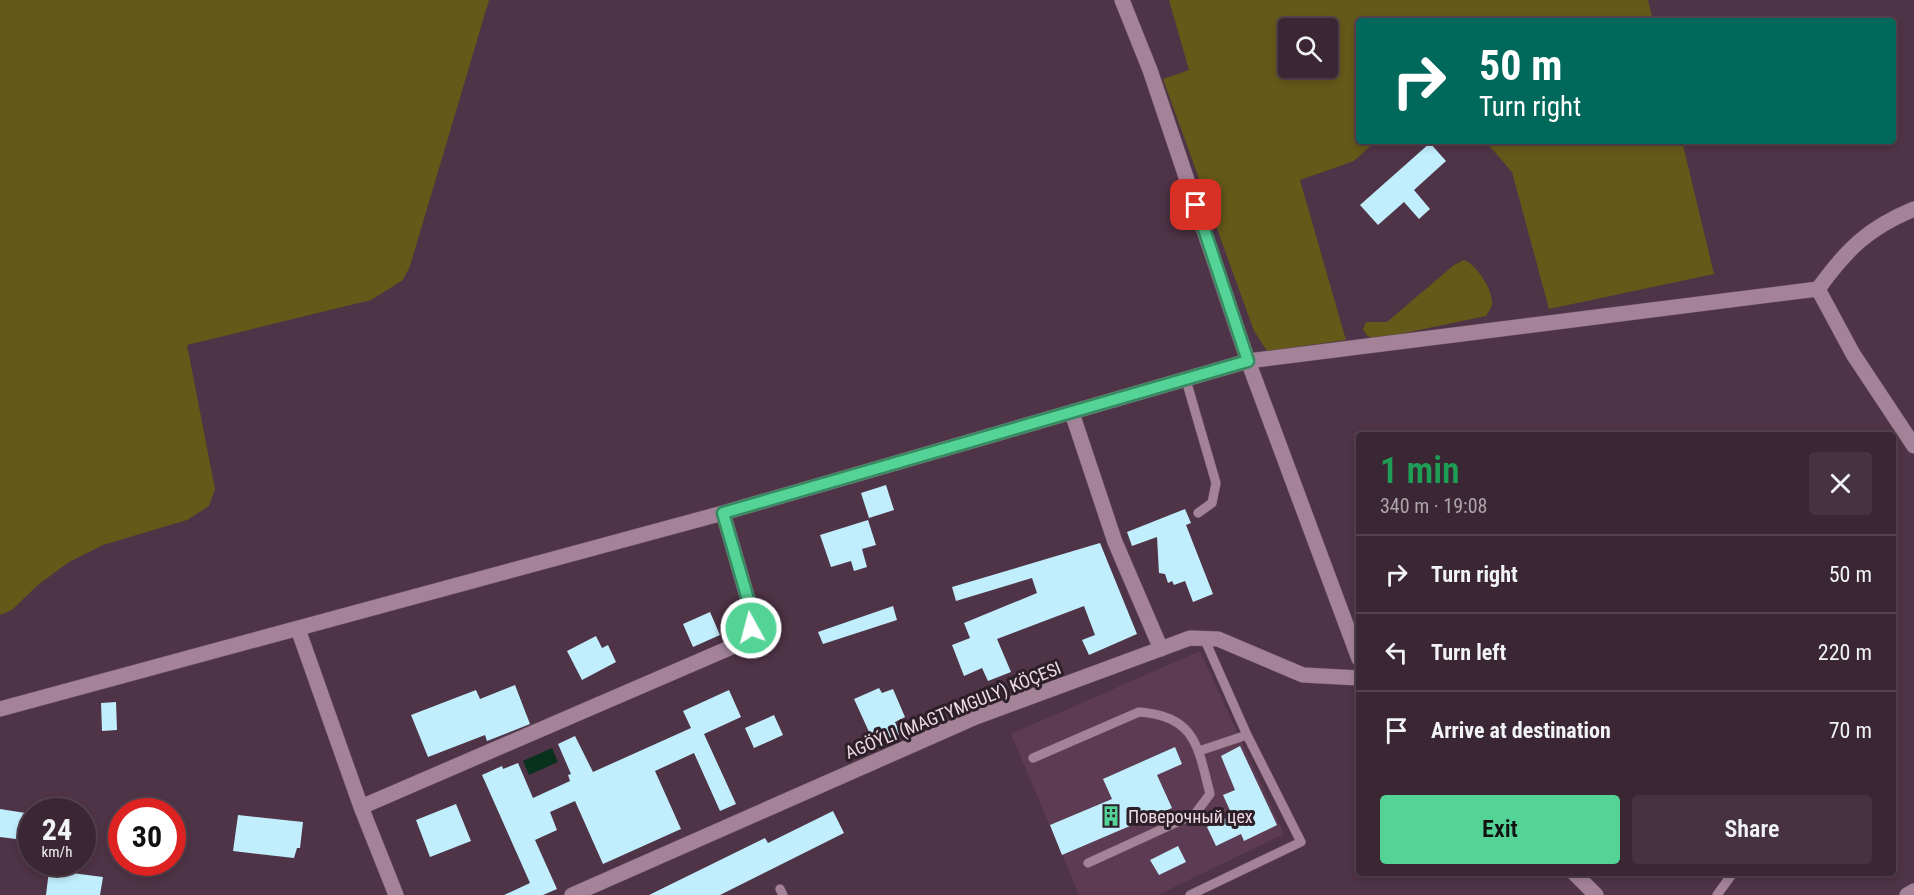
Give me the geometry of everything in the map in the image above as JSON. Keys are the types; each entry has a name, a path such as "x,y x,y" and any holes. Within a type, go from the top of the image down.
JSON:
{"street":[{"path":"1122,0 1150,70 1248,361 1356,651"},
{"path":"0,709 723,513 1248,361 1818,289 1853,245 1886,220 1914,208"},
{"path":"1818,289 1853,354 1914,446"},
{"path":"1072,413 1115,542 1161,649"},
{"path":"361,807 741,643 751,628 751,610 723,513"},
{"path":"298,629 361,807 396,895"},
{"name":"AGÖÝLI (MAGTYMGULY) KÖÇESI","path":"572,895 976,717 1190,638 1218,639 1303,675 1356,678"},
{"path":"1577,876 1596,895"},
{"path":"1907,895 1914,891"}],"lane":[{"path":"1185,380 1216,483 1212,503 1198,513"},
{"path":"1190,895 1301,842 1247,735 1203,638"},
{"path":"1033,758 1139,712 1157,713 1185,728 1199,751 1210,794 1203,806 1195,814 1088,863"},
{"path":"1199,751 1247,735"},
{"path":"1716,895 1731,876"}],"shaded area":[{"path":"0,0 489,0 410,266 403,280 371,300 187,345 215,489 209,506 187,520 103,545 69,562 39,584 12,610 0,615"},
{"path":"1169,0 1648,0 1652,18 1356,18 1356,144 1373,144 1354,161 1300,180 1346,340 1267,351 1254,331 1163,79 1189,70"},
{"path":"1488,144 1683,144 1714,274 1549,309 1512,172"},
{"path":"1464,260 1474,267 1490,291 1492,305 1486,316 1381,338 1372,338 1366,334 1363,329 1366,322 1387,322 1454,265"},
{"path":"1200,651 1284,834 1158,895 1079,895 1011,734"},
{"path":"552,748 558,762 529,775 523,761"}],"building":[{"path":"1429,144 1446,161 1414,190 1430,209 1419,219 1404,202 1378,225 1360,205"},
{"path":"886,485 894,510 869,518 861,493"},
{"path":"1185,509 1191,523 1186,525 1213,594 1193,602 1185,581 1174,585 1172,581 1168,583 1165,574 1159,573 1157,537 1132,546 1127,532"},
{"path":"868,520 876,545 862,549 867,567 854,571 851,561 831,567 820,535"},
{"path":"1100,543 1137,634 1089,655 1082,640 1095,635 1084,606 997,639 1011,672 988,681 982,668 964,676 952,645 970,638 964,623 1037,593 1032,578 956,601 952,587"},
{"path":"893,606 897,620 823,644 818,632"},
{"path":"710,612 720,635 693,647 683,624"},
{"path":"596,636 602,648 608,645 616,662 582,680 567,651"},
{"path":"515,685 530,724 487,741 485,735 428,757 411,715 476,690 480,699"},
{"path":"879,688 882,693 893,689 905,717 895,722 900,734 875,745 854,699"},
{"path":"729,690 741,717 704,734 736,804 720,811 694,753 655,771 681,829 603,864 575,801 550,812 557,830 535,840 557,889 543,895 504,895 530,883 482,775 502,766 503,769 518,763 533,798 570,781 568,775 571,774 558,744 575,736 593,772 691,728 683,711"},
{"path":"116,702 117,730 102,731 101,703"},
{"path":"774,715 783,735 754,748 745,728"},
{"path":"1240,746 1277,825 1244,841 1241,834 1216,846 1207,827 1232,815 1223,795 1235,790 1221,756"},
{"name":"Поверочный цех","path":"1175,747 1182,764 1157,775 1172,808 1062,855 1050,825 1112,799 1103,779"},
{"path":"456,804 471,841 430,857 416,820"},
{"path":"0,809 18,812 18,839 0,837"},
{"path":"833,811 844,833 720,895 649,895 765,838 768,843"},
{"path":"238,815 303,822 300,848 297,848 294,858 233,851"},
{"path":"1178,846 1186,862 1159,875 1150,860"},
{"path":"48,876 103,877 100,895 46,895"}],"place":[{"name":"Поверочный цех","path":"1111,816"}],"route":[{"path":"751,628 751,610 723,513 1248,361 1196,205"}]}
